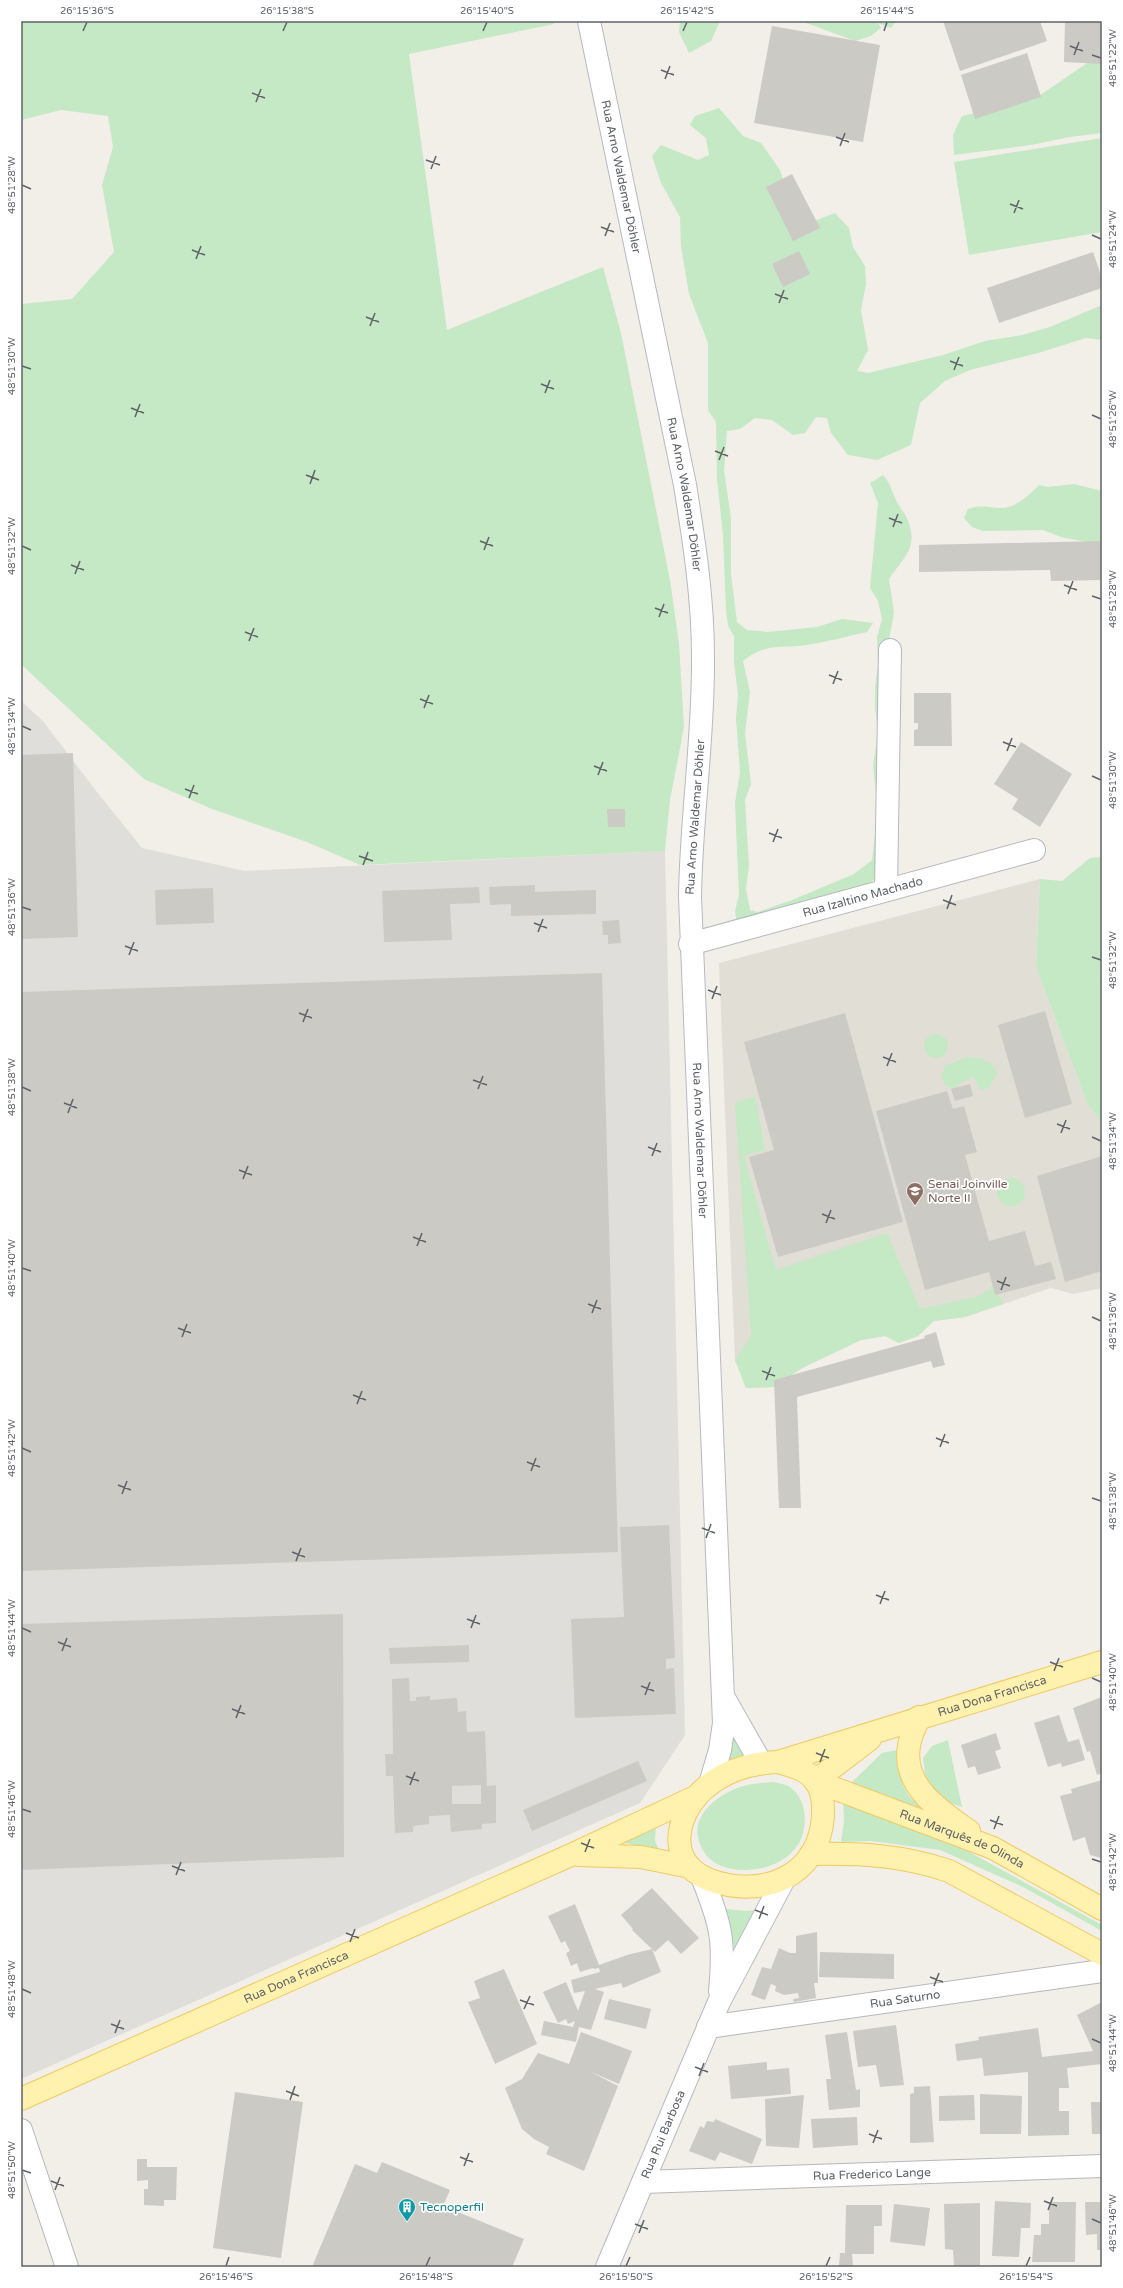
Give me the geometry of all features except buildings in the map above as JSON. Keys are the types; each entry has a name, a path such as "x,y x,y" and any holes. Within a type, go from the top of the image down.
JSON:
{"main road":[{"name":"Rua Arno Waldemar Döhler","path":"589,21 685,485 701,597 703,657 702,712 699,772 690,853 690,944 724,1723 720,1750 704,1790"},
{"path":"886,890 890,650"},
{"name":"Rua Izaltino Machado","path":"690,944 1034,850"},
{"name":"Rua Dona Francisca","path":"770,1762 1102,1662"},
{"name":"Rua Arno Waldemar Döhler","path":"722,1696 770,1762"},
{"path":"919,1717 909,1746 908,1766 916,1785 942,1811 993,1848"},
{"name":"Rua Dona Francisca","path":"815,1781 882,1729"},
{"path":"770,1762 800,1769 815,1781 821,1792 823,1807 820,1830 811,1854 798,1868 784,1879 756,1888 738,1888 696,1872 681,1854 679,1840 681,1824 704,1790 728,1773 770,1762"},
{"name":"Rua Marquês de Olinda","path":"815,1781 993,1848 1102,1909"},
{"name":"Rua Dona Francisca","path":"21,2099 571,1855 704,1790"},
{"path":"811,1854 856,1853 897,1857 938,1867 975,1884 1102,1954"},
{"name":"Rua Dona Francisca","path":"571,1855 640,1857 696,1872"},
{"name":"Rua Rui Barbosa","path":"696,1872 718,1917 722,1938 723,1960 719,2002"},
{"name":"Rua Rui Barbosa","path":"607,2267 719,2002 784,1879"},
{"name":"Rua Saturno","path":"708,2027 1102,1971"},
{"path":"21,2130 67,2267"},
{"name":"Rua Frederico Lange","path":"643,2182 1102,2166"}],"shaded area":[{"path":"21,701 43,721 142,848 245,871 665,851 685,1735 640,1803 21,2079"},
{"name":"Senai Joinville Norte II","path":"1040,879 1036,967 1087,1103 1102,1124 1102,1288 1073,1294 1051,1288 965,1317 934,1321 918,1336 899,1343 885,1336 861,1340 802,1368 774,1387 746,1388 735,1360 719,963"}],"green space":[{"path":"21,21 553,21 554,24 409,54 447,330 603,267 621,333 670,580 679,644 684,727 670,800 665,851 360,865 307,842 212,809 144,779 24,667 21,663 21,304 72,299 114,252 102,185 113,147 108,116 61,110 21,120"},
{"path":"680,21 720,21 711,41 689,53 679,32"},
{"path":"801,21 896,21 891,28 878,23 881,28 871,36 855,41"},
{"path":"1102,53 1102,133 1070,137 1031,145 954,155 953,135 962,116 1033,100"},
{"path":"719,108 743,136 761,143 780,170 792,205 814,221 835,213 849,228 853,247 865,266 866,284 861,310 868,350 857,371 868,373 943,355 985,341 1022,335 1050,327 1102,305 1102,340 1086,338 1038,353 970,370 945,381 920,403 911,445 877,460 848,455 831,433 827,418 816,417 805,433 793,435 772,420 755,418 740,429 727,431 724,470 731,518 731,574 737,622 747,630 768,632 817,627 842,619 873,623 867,632 807,645 774,647 759,651 743,661 750,692 745,733 751,784 745,800 749,866 746,889 750,910 758,912 792,900 854,874 872,860 878,810 873,766 878,731 875,708 875,686 878,665 877,637 882,619 878,601 870,588 878,503 870,483 883,475 886,478 898,504 906,516 912,536 909,550 889,579 894,613 888,645 883,865 872,882 855,890 737,925 735,911 739,895 735,803 740,772 736,718 738,695 734,662 734,636 728,626 726,610 723,535 717,479 716,422 708,410 708,343 689,294 681,246 680,217 661,183 652,156 661,145 698,160 709,155 706,138 690,125 695,116"},
{"path":"1102,138 1102,232 969,255 954,162"},
{"path":"1074,484 1102,491 1102,545 1061,537 1043,530 983,531 972,527 964,518 968,509 976,507 1005,508 1016,504 1039,485 1048,487"},
{"path":"1102,857 1102,1124 1087,1103 1036,967 1040,879 1062,881 1090,858"},
{"path":"931,1034 941,1034 948,1041 948,1051 941,1058 931,1058 924,1051 924,1041"},
{"path":"967,1057 981,1058 996,1067 997,1075 988,1088 980,1090 974,1077 961,1082 955,1089 946,1086 941,1076 945,1066"},
{"path":"755,1096 765,1150 744,1156 776,1270 887,1233 920,1309 979,1296 995,1285 1003,1304 965,1317 934,1321 918,1336 899,1343 885,1336 861,1340 802,1368 774,1387 746,1388 735,1360 751,1336 735,1103"},
{"path":"1011,1178 1021,1182 1025,1192 1021,1202 1011,1206 1001,1202 997,1192 1001,1182"},
{"path":"733,1732 746,1755 729,1760"},
{"path":"948,1740 962,1807 944,1801 926,1783 923,1758 932,1746"},
{"path":"897,1750 901,1777 907,1794 941,1822 850,1784 882,1753"},
{"path":"774,1782 786,1785 795,1791 803,1806 805,1823 801,1839 797,1846 781,1861 749,1870 727,1868 710,1859 702,1848 697,1832 698,1824 706,1809 720,1797 740,1787"},
{"path":"843,1800 962,1848 1102,1925 1102,1931 1023,1887 940,1850 871,1841 841,1842 844,1821"},
{"path":"656,1820 655,1841 659,1850 616,1841"},
{"path":"726,1909 745,1911 762,1910 736,1958"}],"place":[{"name":"Senai Joinville Norte II","path":"915,1206"},
{"name":"Tecnoperfil","path":"407,2222"}]}
